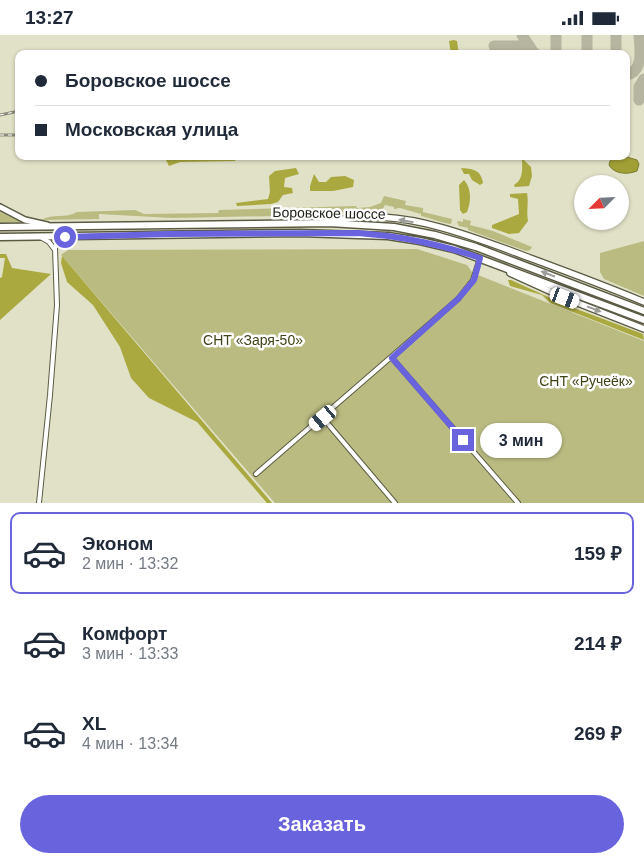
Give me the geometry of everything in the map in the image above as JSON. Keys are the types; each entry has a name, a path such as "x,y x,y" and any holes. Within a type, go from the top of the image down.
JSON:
{"main road":[{"path":"329,223 346,219 386,218 453,231 594,281 644,302"},
{"name":"Боровское шоссе","path":"0,227 329,223 394,227 435,235 476,247 644,311"},
{"name":"Боровское шоссе","path":"0,237 300,233 358,233 388,236 420,241 480,258 644,319"},
{"path":"498,265 557,295 644,329"}],"street":[{"path":"0,207 25,220 57,227"},
{"path":"40,237 49,242 54,250"},
{"path":"39,503 50,395 56,305 54,250 56,243 67,237"},
{"path":"256,474 323,418 458,299 474,280 480,258"},
{"path":"392,358 518,503"},
{"path":"323,418 395,503"}],"green space":[{"path":"384,196 406,201 405,205 423,208 423,212 452,219 451,224 385,205 381,212 325,215 172,218 99,214 99,219 41,220 77,212 135,210 144,214 218,213 219,210 356,206 357,208 370,207 381,203"},
{"path":"0,212 21,222 0,223"},
{"path":"463,219 471,221 470,225 493,231 532,247 526,251 468,230 468,228 459,226 457,222 463,222"},
{"path":"644,241 644,296 604,279 600,272 600,253"},
{"path":"417,249 467,265 476,278 478,275 644,341 644,503 275,503 61,255 68,250"}],"shaded area":[{"path":"449,41 457,41 458,50 450,50"},
{"path":"630,158 637,160 639,164 637,171 625,173 617,172 611,168 609,165 610,161 630,160"},
{"path":"166,160 236,160 180,162 169,166"},
{"path":"522,160 524,160 531,167 532,176 529,186 515,187 514,185 521,176"},
{"path":"296,168 299,174 285,178 284,187 292,188 293,193 283,195 278,202 271,204 237,206 236,203 268,199 270,192 269,176 275,171"},
{"path":"461,168 472,169 478,172 483,183 480,185 472,180 469,174 464,174"},
{"path":"314,174 319,182 326,182 331,177 345,176 354,180 353,187 333,191 310,191"},
{"path":"464,180 470,191 470,200 467,212 463,214 460,210 459,185"},
{"path":"527,193 528,221 519,233 509,234 492,228 492,225 519,214 518,199 510,197 510,194"},
{"path":"0,254 6,254 12,268 51,274 0,320 0,278 2,277 5,258 0,258"},
{"path":"62,256 272,503 267,503 197,422 149,398 131,378 120,347 93,305 67,282 61,263"},
{"path":"508,280 566,305 643,334 644,340 550,303 542,295 510,286"}],"taxiway":[{"path":"522,35 532,50"},
{"path":"556,35 556,50"},
{"path":"587,35 587,50"},
{"path":"616,35 616,50"},
{"path":"630,74 636,69 640,59 639,35"},
{"path":"494,46 522,46 529,50"},
{"path":"639,100 639,87 644,79"}],"railway":[{"path":"0,115 15,112"},
{"path":"0,135 15,135"}],"route":[{"path":"65,237 168,234 358,233 420,241 454,249 480,258 474,280 458,299 392,358 463,440"}],"park label":[{"name":"СНТ «Заря-50»","path":"253,340"},
{"name":"СНТ «Ручеёк»","path":"586,381"}]}
